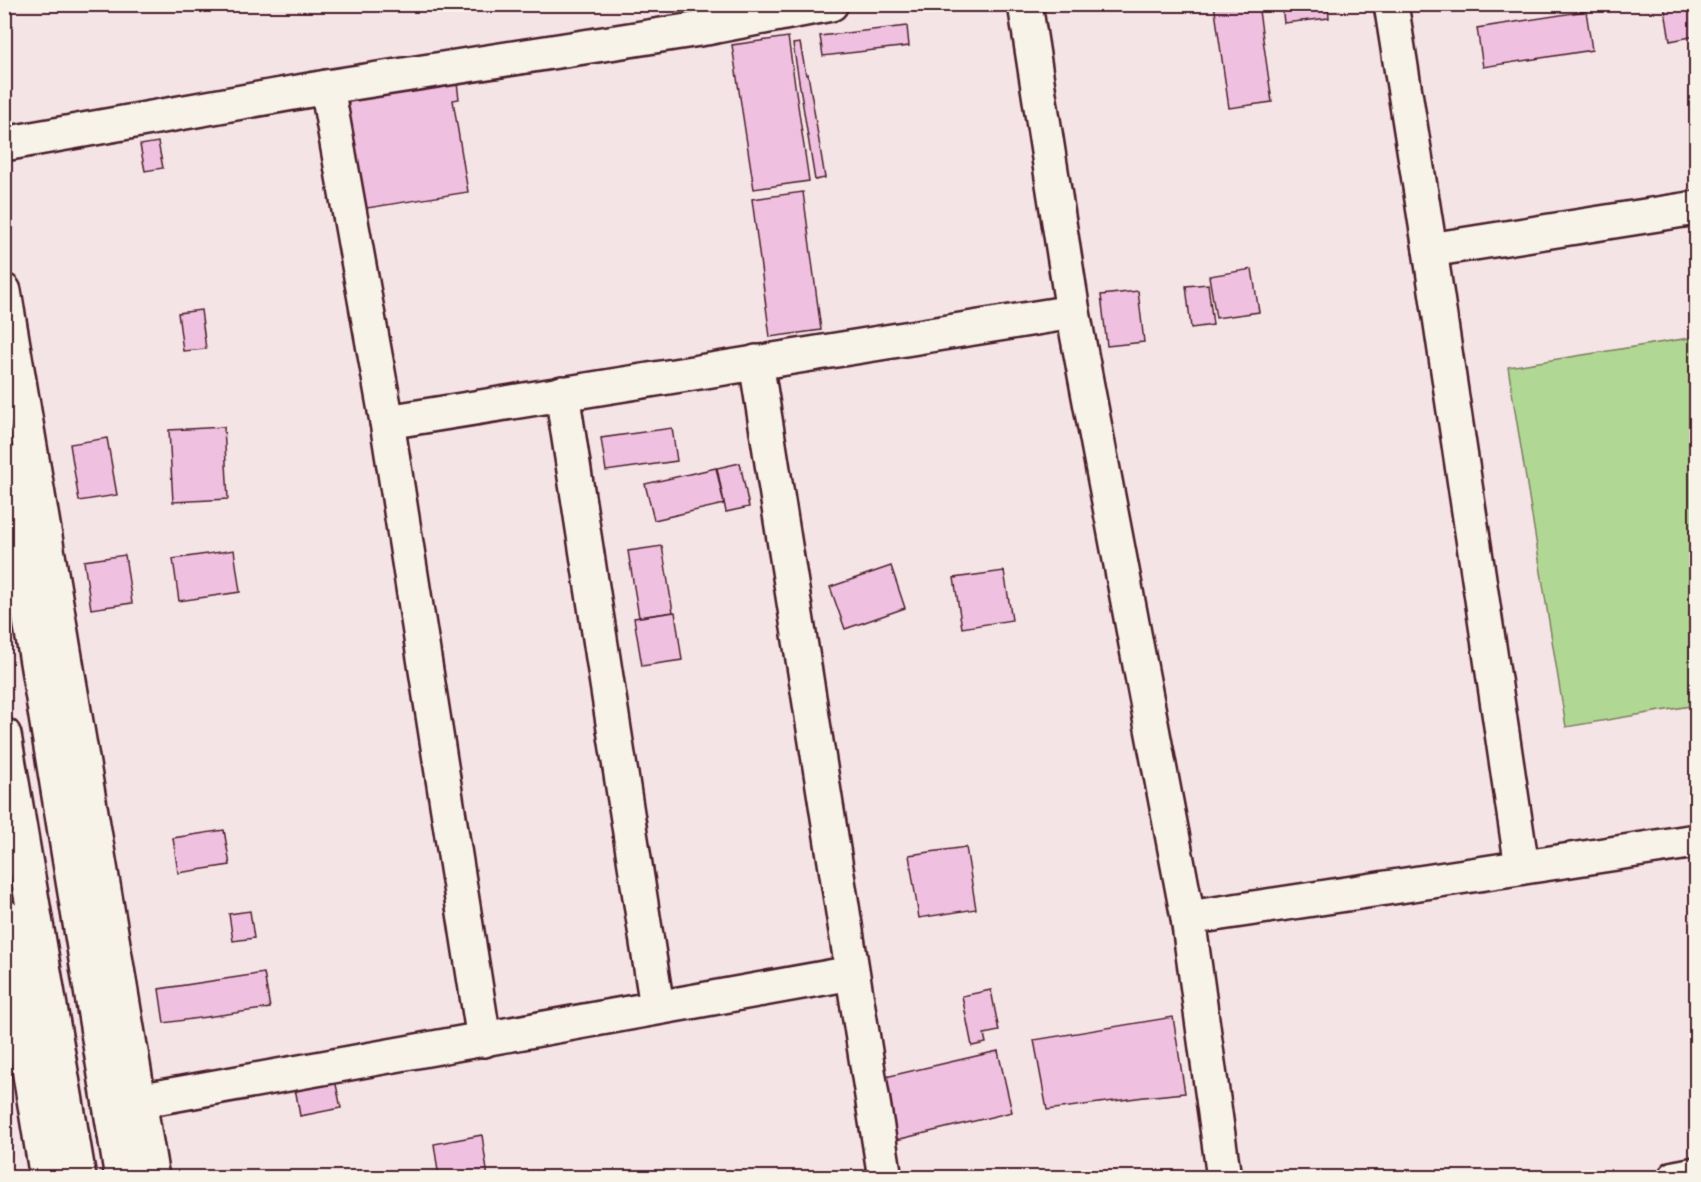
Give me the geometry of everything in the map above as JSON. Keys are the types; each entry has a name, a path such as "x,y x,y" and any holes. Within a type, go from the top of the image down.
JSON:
{"street":[{"path":"4,144 327,87 704,16 831,4"},
{"path":"1025,4 1073,312 1188,918 1224,1178"},
{"path":"1391,4 1522,867"},
{"path":"327,87 387,422 484,1040"},
{"path":"1430,250 1696,208"},
{"path":"4,291 152,1178"},
{"path":"387,422 1073,312"},
{"path":"756,362 885,1178"},
{"path":"562,393 657,1007"},
{"path":"4,462 123,1178"},
{"path":"4,735 80,1178"},
{"path":"1188,918 1696,841"},
{"path":"4,916 47,1178"},
{"path":"138,1101 852,973"},
{"path":"1675,1178 1696,1174"}],"green space":[{"path":"1696,337 1696,705 1566,727 1508,367"}],"building":[{"path":"1214,4 1258,4 1272,102 1229,108"},
{"path":"1282,4 1328,4 1329,18 1284,23"},
{"path":"1664,4 1696,4 1696,36 1670,41"},
{"path":"1586,11 1592,50 1483,67 1477,28"},
{"path":"907,26 909,46 823,56 820,36"},
{"path":"788,37 809,181 754,189 732,45"},
{"path":"800,43 806,75 808,74 825,178 815,180 793,44"},
{"path":"456,75 459,99 453,100 468,192 361,209 342,93"},
{"path":"158,142 163,168 145,171 140,145"},
{"path":"803,192 821,330 770,337 752,199"},
{"path":"1252,269 1259,312 1216,318 1209,276"},
{"path":"1208,284 1213,325 1191,328 1186,286"},
{"path":"1138,291 1144,342 1107,346 1101,295"},
{"path":"201,310 206,349 183,351 178,313"},
{"path":"224,427 228,499 173,502 169,430"},
{"path":"672,428 677,461 606,471 601,438"},
{"path":"107,438 117,495 79,501 70,444"},
{"path":"740,463 749,507 726,512 717,468"},
{"path":"716,468 724,504 654,520 645,484"},
{"path":"662,546 673,612 639,617 628,551"},
{"path":"234,550 240,592 179,601 173,559"},
{"path":"125,555 132,603 91,609 84,561"},
{"path":"891,566 905,608 845,629 830,587"},
{"path":"1004,571 1012,620 962,628 954,578"},
{"path":"675,612 682,660 642,666 634,618"},
{"path":"224,830 230,865 178,873 173,838"},
{"path":"966,847 976,909 919,918 909,855"},
{"path":"250,911 254,938 233,941 229,914"},
{"path":"264,973 270,1008 164,1023 159,989"},
{"path":"991,990 999,1031 984,1034 986,1043 972,1046 962,996"},
{"path":"1173,1017 1185,1093 1047,1110 1034,1040"},
{"path":"998,1051 1012,1112 896,1140 881,1078"},
{"path":"334,1075 341,1108 300,1116 294,1082"},
{"path":"482,1135 488,1178 439,1178 434,1144"}]}
